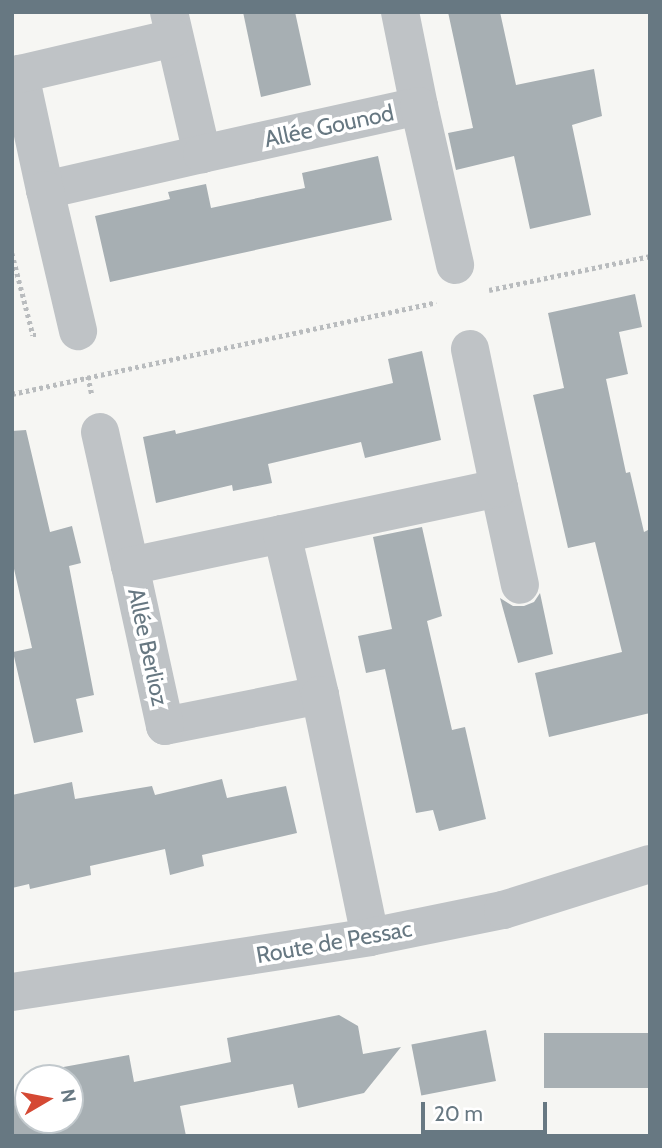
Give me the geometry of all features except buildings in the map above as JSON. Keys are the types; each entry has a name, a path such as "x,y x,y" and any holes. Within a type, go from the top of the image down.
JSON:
{"street":[{"path":"400,12 419,106"},
{"path":"78,331 20,74 171,25 202,154"},
{"name":"Allée Gounod","path":"45,190 419,106 451,282"},
{"path":"470,349 520,585"},
{"path":"100,432 130,566"},
{"name":"Allée Berlioz","path":"320,695 165,726 130,566 499,488"},
{"path":"282,534 320,695 370,937"},
{"name":"Route de Pessac","path":"12,992 370,937 503,910 650,864"}],"path":[{"path":"487,291 650,256"},
{"path":"12,394 451,282"}]}
